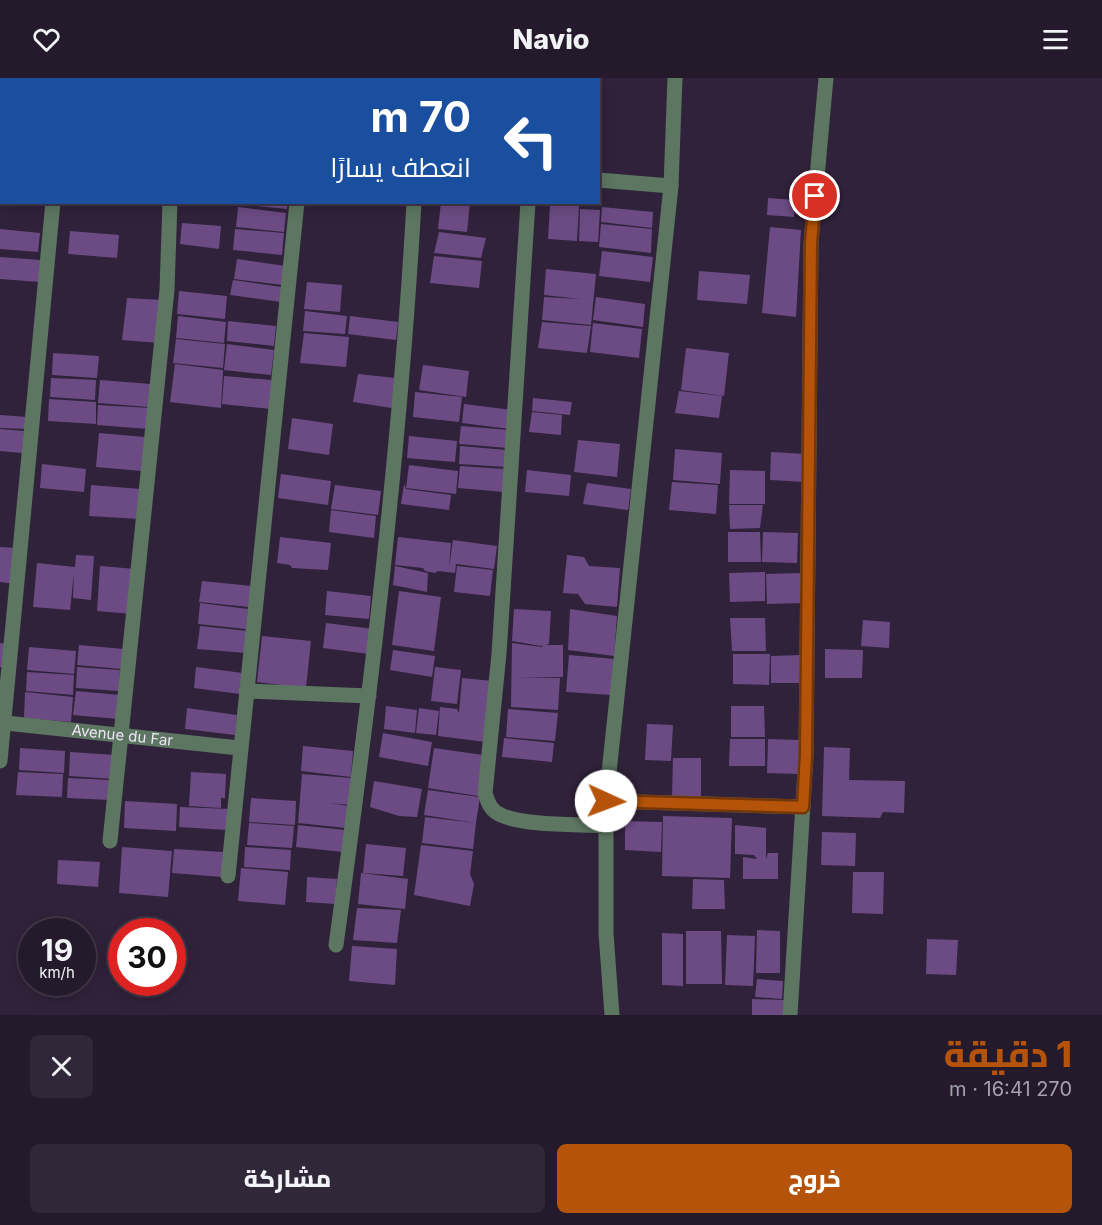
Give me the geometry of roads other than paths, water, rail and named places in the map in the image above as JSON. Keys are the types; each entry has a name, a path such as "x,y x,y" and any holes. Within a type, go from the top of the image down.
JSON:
{"street":[{"path":"612,1015 606,933 606,801 671,186 675,78"},
{"path":"790,1015 806,755 811,243 826,78"},
{"path":"600,180 671,186"},
{"path":"0,760 6,723 53,204"},
{"path":"110,841 167,290 170,204"},
{"path":"228,876 239,748 297,204"},
{"path":"336,945 369,696 409,290 414,204"},
{"path":"528,204 499,654 485,794 489,806 500,815 514,819 606,826"},
{"path":"246,691 369,696"},
{"name":"Avenue du Far","path":"6,723 239,748"},
{"path":"606,801 803,807"}]}
